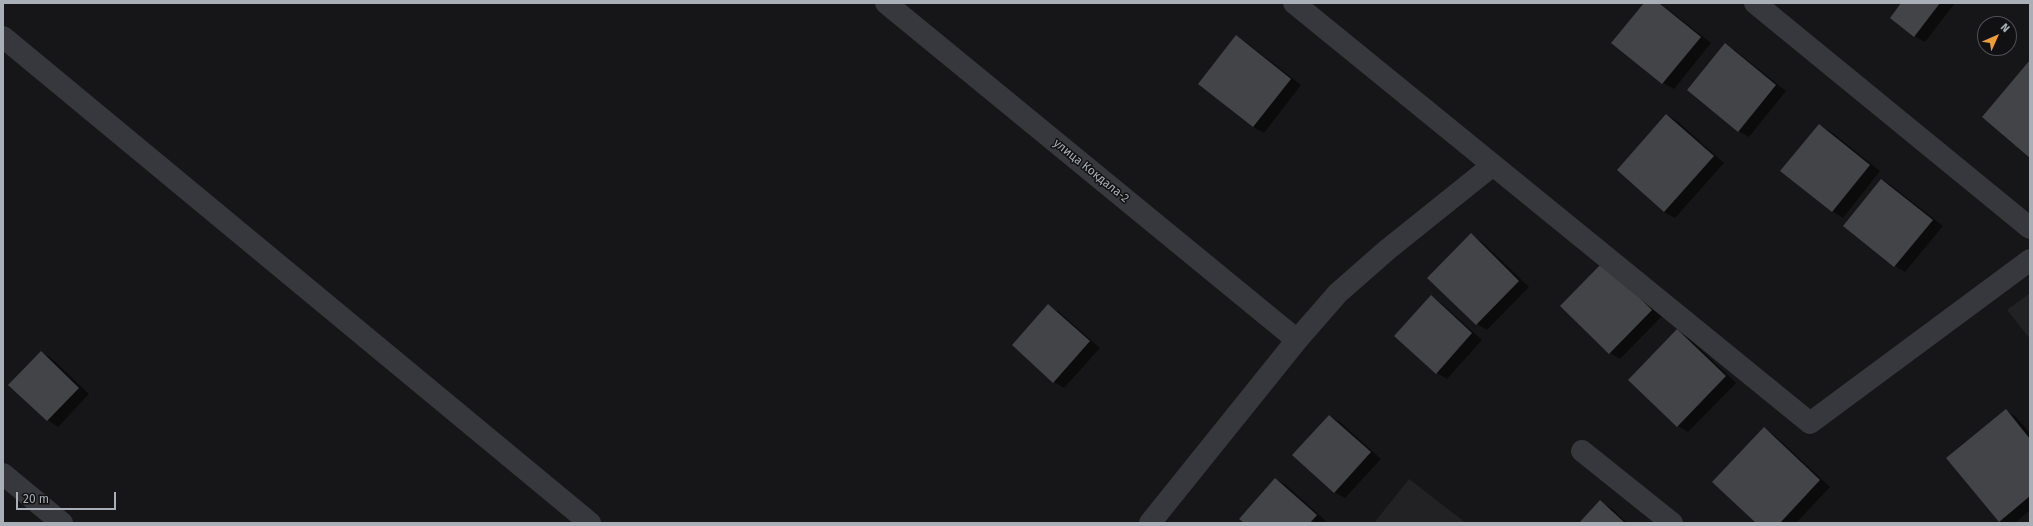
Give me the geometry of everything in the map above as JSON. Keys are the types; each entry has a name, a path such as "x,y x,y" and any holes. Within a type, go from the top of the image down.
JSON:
{"street":[{"name":"улица Кокдала-2","path":"886,3 1297,340"},
{"path":"1294,3 1810,423 2030,260"},
{"path":"1755,3 2030,228"},
{"path":"3,37 590,523"},
{"path":"1150,523 1297,340 1343,288 1387,250 1493,165"},
{"path":"1582,451 1672,523"},
{"path":"3,474 62,523"}],"shaded area":[{"path":"2030,293 2030,339 2007,310"},
{"path":"1409,479 1466,523 1374,523"}],"building":[{"path":"1644,3 1659,3 1701,37 1662,84 1611,43"},
{"path":"1901,3 1940,3 1914,37 1890,18"},
{"path":"1236,35 1291,79 1253,127 1198,84"},
{"path":"1725,43 1776,85 1738,132 1687,90"},
{"path":"2030,60 2030,158 1982,117"},
{"path":"1666,114 1714,156 1664,212 1617,170"},
{"path":"1819,124 1870,165 1832,212 1780,171"},
{"path":"1881,179 1933,220 1894,267 1843,226"},
{"path":"1471,233 1519,281 1476,325 1427,278"},
{"path":"1603,262 1652,310 1609,354 1560,306"},
{"path":"1431,295 1472,333 1436,374 1394,336"},
{"path":"1048,304 1090,341 1053,383 1012,345"},
{"path":"1677,329 1726,376 1677,427 1628,380"},
{"path":"41,351 79,388 47,421 8,385"},
{"path":"2006,409 2030,439 2030,496 1999,522 1946,458"},
{"path":"1329,415 1371,452 1334,493 1292,455"},
{"path":"1764,427 1820,480 1780,523 1756,523 1712,482"},
{"path":"1275,478 1317,515 1310,523 1244,523 1239,519"},
{"path":"1600,500 1625,523 1579,523"}]}
